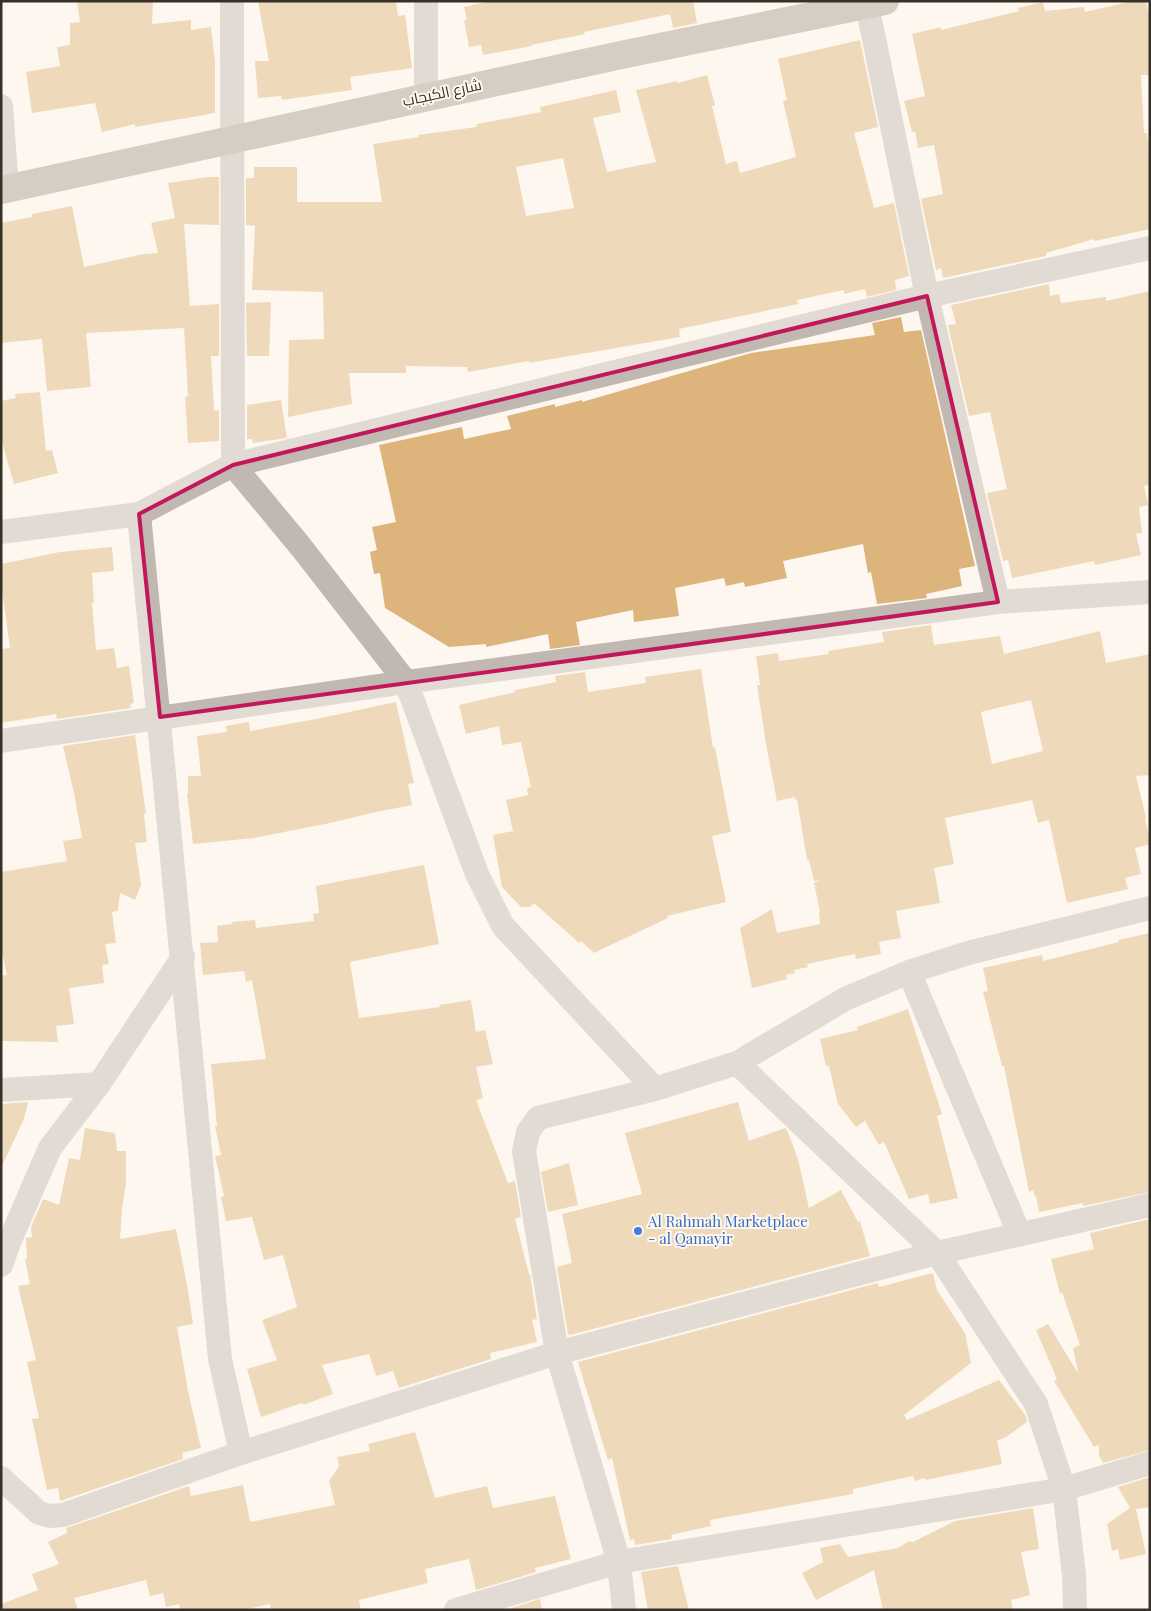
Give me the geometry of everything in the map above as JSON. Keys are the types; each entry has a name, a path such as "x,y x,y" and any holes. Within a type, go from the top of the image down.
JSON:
{"main road":[{"name":"شارع الكبجاب","path":"4,189 426,97 876,3"}],"street":[{"path":"232,1 234,465 301,546 406,682 476,874 503,926 654,1089"},
{"path":"426,1 426,97"},
{"path":"876,3 927,296 998,602"},
{"path":"1,106 4,189"},
{"path":"1,532 139,514 234,465 927,296 1150,248"},
{"path":"139,514 160,717 220,1358 240,1453"},
{"path":"1,741 406,682 998,602 1150,592"},
{"path":"624,1610 619,1562 557,1353 524,1151 528,1132 538,1118 654,1089 737,1063 844,999 909,972 968,953 1150,908"},
{"path":"1,1265 50,1148 99,1084 182,957"},
{"path":"909,972 1019,1233"},
{"path":"737,1063 937,1253 1036,1404 1064,1490 1076,1610"},
{"path":"1,1090 99,1084"},
{"path":"1,1478 39,1513 50,1516 63,1515 240,1453 557,1353 937,1253 1150,1204"},
{"path":"456,1610 619,1562 1064,1490 1150,1464"}],"highlighted area":[{"path":"927,296 998,602 160,717 139,514 233,465"}],"building":[{"path":"77,1 153,1 152,24 191,20 191,30 211,27 215,61 215,113 135,127 135,124 102,132 95,103 32,113 26,72 60,66 57,47 70,45 70,23 80,22"},
{"path":"258,1 396,1 398,16 405,15 412,68 350,77 352,90 282,100 281,96 258,98 255,61 269,61"},
{"path":"491,1 693,1 697,23 673,28 670,14 584,32 585,34 532,46 483,55 481,45 469,47 464,20 467,20 464,7"},
{"path":"1133,1 1146,1 1150,20 1150,75 1141,75 1144,133 1147,133 1150,161 1150,229 1095,241 1094,239 1046,253 1046,256 943,278 941,268 936,270 921,199 943,194 934,145 918,148 915,131 912,132 904,101 925,96 912,34 941,27 941,30 1019,11 1018,8 1043,2 1045,11 1084,7 1085,12"},
{"path":"860,40 878,127 854,133 874,208 894,203 909,276 895,280 896,290 867,297 865,289 844,294 844,290 797,300 798,304 679,329 680,337 529,363 529,361 468,372 467,367 406,366 406,373 349,373 352,404 288,417 289,340 324,339 323,292 252,290 255,226 246,225 246,178 254,178 254,167 297,167 297,202 382,202 373,144 419,137 418,135 476,127 477,124 541,112 540,107 616,90 621,112 593,118 607,172 656,162 636,90 677,81 678,83 707,75 715,105 712,106 726,164 737,161 740,173 796,157 783,101 787,100 778,59","holes":["563,158 574,208 526,216 516,167"]},
{"path":"219,177 219,225 184,224 190,306 219,304 219,356 211,356 214,411 219,410 219,441 188,443 185,397 188,396 184,328 86,333 91,387 47,391 42,339 1,343 1,223 32,217 32,214 72,206 84,267 144,254 158,253 151,223 175,218 168,183"},
{"path":"1049,284 1050,296 1059,294 1061,303 1106,297 1106,301 1150,291 1150,485 1144,486 1148,505 1139,507 1142,533 1136,534 1141,555 1095,565 1094,561 1012,578 1008,560 1003,561 987,493 1007,489 990,412 969,416 948,325 956,324 951,305"},
{"path":"271,302 269,356 247,356 246,303"},
{"path":"901,317 904,332 921,330 975,566 959,569 962,586 926,594 927,598 877,604 871,572 868,573 863,544 783,561 787,578 745,587 744,582 726,586 724,578 675,588 679,616 634,622 633,610 576,622 580,645 550,649 548,634 486,647 486,644 449,647 385,608 380,573 374,574 370,552 377,550 372,527 396,522 379,445 462,427 464,439 511,429 507,416 555,404 555,407 582,400 582,402 751,353 875,335 872,323"},
{"path":"40,392 46,451 52,450 58,473 14,484 1,439 1,401 16,398 15,394"},
{"path":"281,400 287,438 253,443 252,439 247,439 247,405"},
{"path":"112,547 114,571 92,573 94,603 92,603 96,650 114,648 117,668 129,666 134,703 130,704 131,708 57,719 56,714 1,723 1,649 10,648 1,582 1,564 60,552"},
{"path":"931,625 934,645 1000,636 1004,654 1100,631 1106,663 1150,654 1150,775 1136,776 1150,842 1150,844 1135,848 1141,874 1125,878 1128,889 1067,903 1049,820 1038,823 1032,800 945,818 954,864 934,868 940,903 896,911 901,938 879,942 881,954 856,959 855,954 807,964 808,967 794,970 795,973 786,975 787,979 752,988 740,928 772,909 777,933 820,924 820,912 814,883 820,880 814,881 809,860 807,860 797,799 795,800 795,797 777,801 757,685 760,685 756,656 778,653 779,661 829,654 828,651 884,642 882,632","holes":["1031,700 1043,751 992,764 981,712"]},
{"path":"701,669 713,748 715,747 731,832 712,836 726,902 667,916 668,918 594,953 581,941 579,943 534,903 530,907 521,907 502,887 493,835 513,831 506,800 528,795 527,788 531,787 521,742 502,745 499,726 466,734 459,705 515,692 515,690 556,682 555,676 585,672 588,692 646,683 645,677"},
{"path":"396,702 414,783 408,784 412,805 254,838 193,844 187,794 188,776 201,776 197,736 227,732 226,726 249,722 250,731"},
{"path":"135,735 146,814 144,814 147,842 135,843 141,885 135,900 120,893 118,911 112,912 116,943 105,944 109,964 102,965 104,983 69,988 74,1024 56,1026 58,1042 1,1041 1,976 7,975 1,948 1,872 67,861 63,841 82,838 63,746"},
{"path":"424,865 439,944 350,962 359,1018 440,1007 439,1005 471,1000 476,1032 485,1030 493,1064 476,1067 483,1098 476,1100 508,1183 515,1181 521,1217 515,1219 530,1274 537,1319 532,1320 537,1342 490,1353 491,1359 399,1388 393,1371 376,1376 369,1354 322,1365 333,1394 261,1417 247,1369 277,1360 262,1320 297,1307 283,1255 264,1260 252,1217 226,1221 221,1197 224,1196 215,1156 221,1155 215,1126 217,1126 211,1064 266,1059 252,980 246,982 244,971 203,975 200,943 218,942 217,926 232,924 232,922 255,920 256,928 314,921 313,914 319,913 316,886"},
{"path":"1150,933 1150,1192 1083,1206 1083,1203 1039,1212 1033,1190 1029,1192 1004,1066 1002,1066 983,992 988,991 983,968 1042,955 1043,961"},
{"path":"908,1009 942,1114 937,1116 958,1198 930,1204 928,1194 909,1199 884,1142 879,1145 865,1121 856,1127 838,1104 820,1039 858,1030 857,1027"},
{"path":"28,1102 24,1119 1,1168 1,1104"},
{"path":"738,1102 749,1141 785,1128 787,1130 798,1159 809,1208 841,1190 858,1222 860,1221 870,1256 568,1334 557,1267 572,1263 562,1214 642,1194 625,1133"},
{"path":"85,1128 115,1133 117,1151 126,1151 126,1183 120,1239 176,1229 193,1324 177,1327 188,1391 201,1448 182,1453 183,1459 60,1501 58,1488 47,1490 32,1419 39,1418 27,1362 36,1360 18,1286 30,1284 25,1259 27,1259 26,1238 32,1237 31,1227 43,1199 59,1205 69,1158 80,1160"},
{"path":"569,1163 578,1205 548,1212 541,1172"},
{"path":"1150,1219 1150,1450 1103,1463 1099,1455 1099,1445 1094,1447 1054,1381 1057,1379 1036,1330 1048,1324 1078,1373 1073,1348 1080,1345 1062,1292 1060,1294 1051,1259 1094,1249 1090,1233"},
{"path":"933,1273 937,1290 965,1333 971,1363 904,1415 907,1420 999,1380 1026,1416 1027,1422 997,1441 1002,1464 926,1480 925,1478 915,1481 913,1476 853,1489 853,1494 710,1520 711,1526 671,1535 672,1539 635,1545 634,1539 630,1540 612,1458 608,1460 578,1362 878,1283 879,1287"},
{"path":"415,1432 435,1498 487,1486 493,1508 555,1496 571,1559 535,1568 536,1572 476,1590 469,1559 425,1569 428,1583 359,1600 361,1610 271,1610 270,1604 243,1610 180,1610 179,1604 166,1607 163,1593 150,1596 146,1580 74,1598 78,1610 1,1610 1,1604 38,1590 32,1574 59,1564 48,1542 67,1533 66,1528 189,1486 191,1496 243,1485 250,1522 335,1505 329,1481 339,1466 337,1457 370,1451 368,1444"},
{"path":"1150,1477 1150,1507 1136,1509 1146,1554 1120,1560 1118,1549 1112,1551 1107,1524 1130,1508 1118,1487"},
{"path":"1033,1508 1039,1549 1021,1552 1030,1595 1011,1600 1013,1610 883,1610 874,1570 816,1600 802,1573 823,1562 820,1548 840,1544 848,1557 898,1548 909,1541 913,1542 955,1521"},
{"path":"678,1566 689,1610 648,1610 641,1572"},
{"path":"540,1599 542,1610 506,1610"}],"place":[{"name":"Al Rahmah Marketplace - al Qamayir","path":"638,1231"}]}
